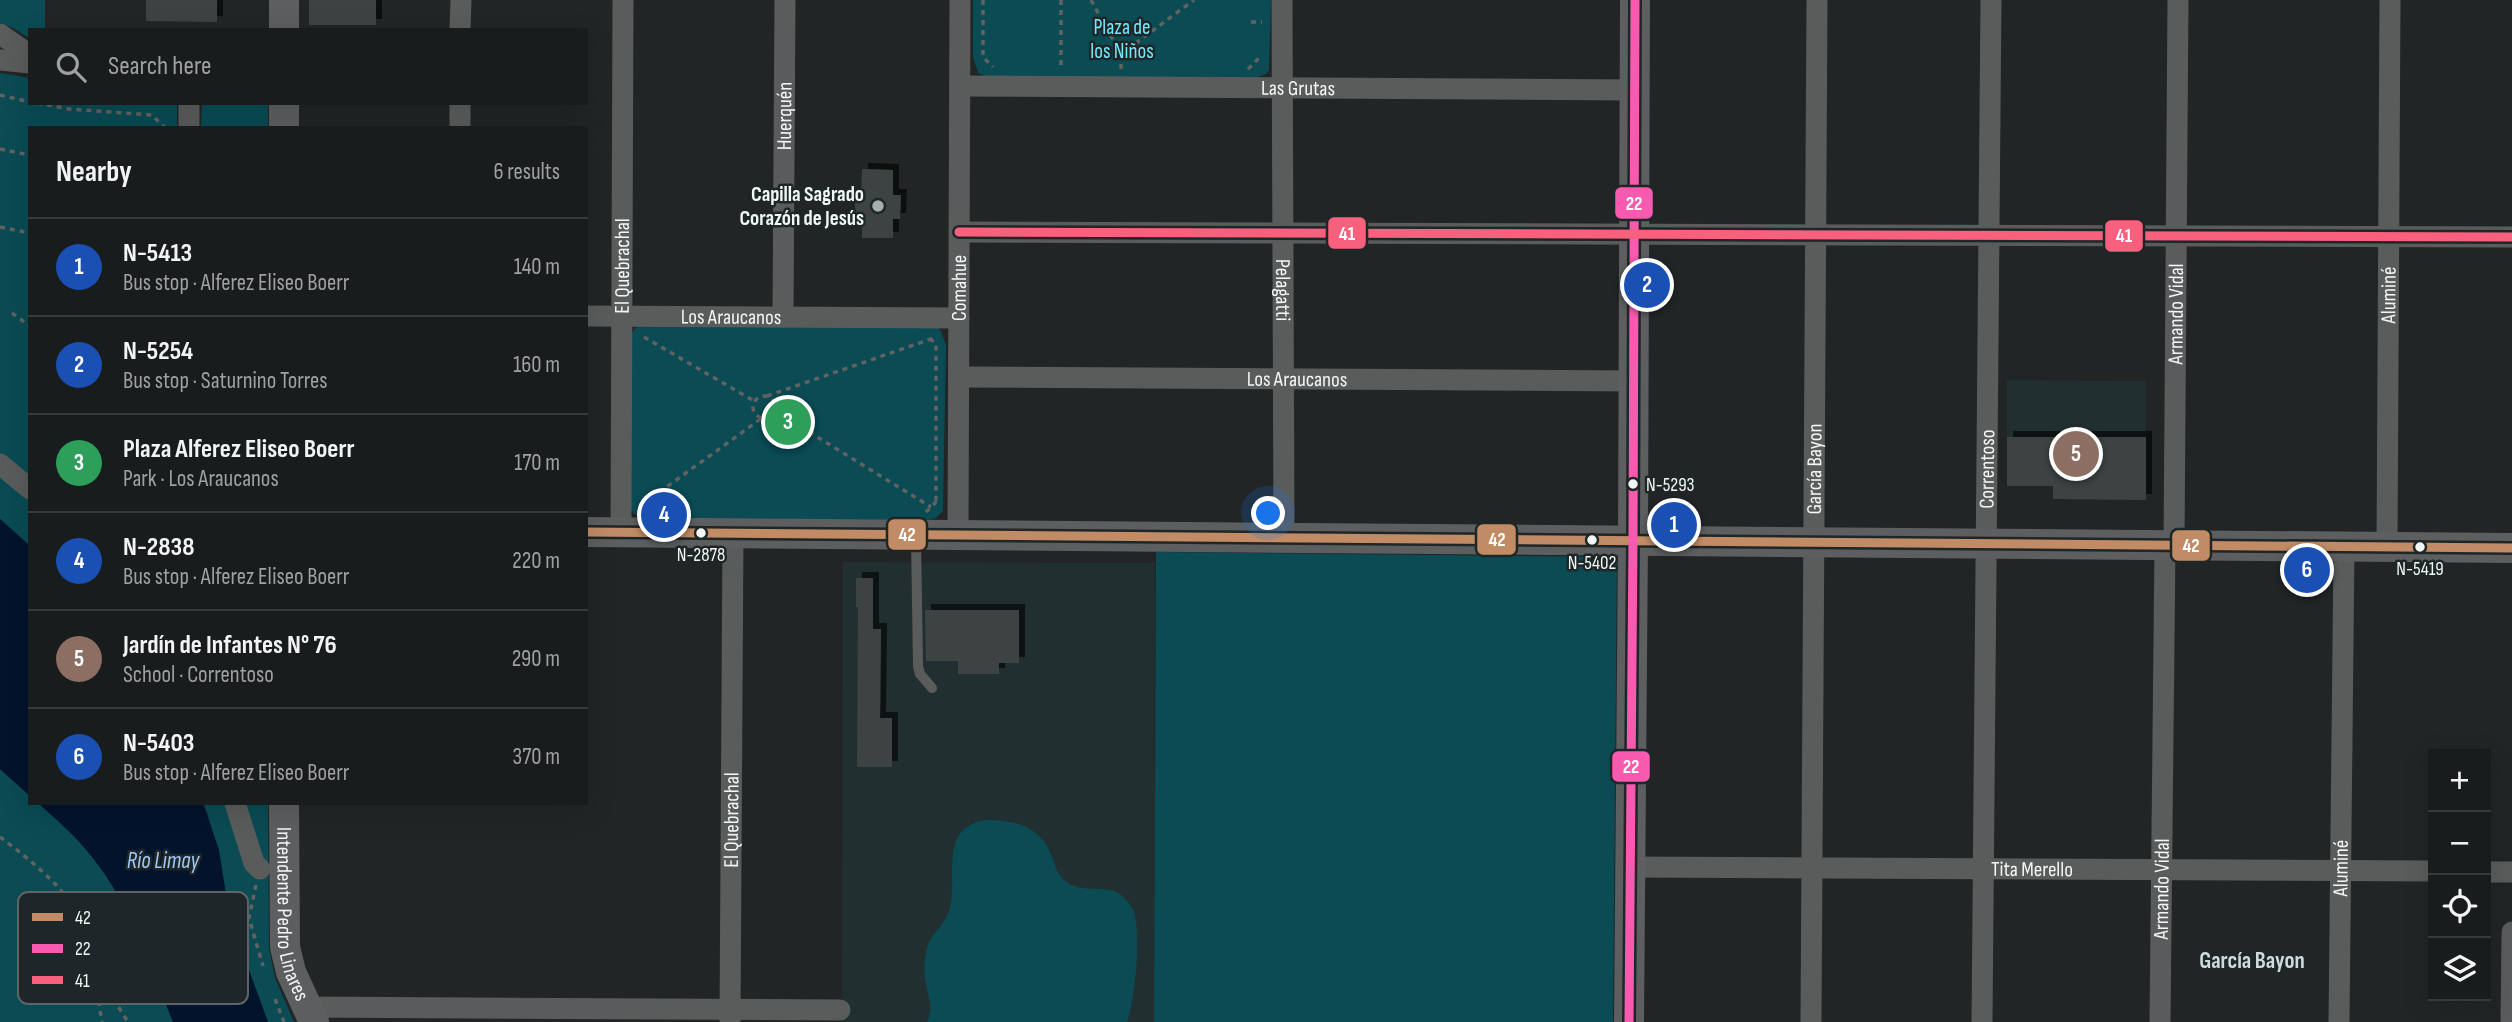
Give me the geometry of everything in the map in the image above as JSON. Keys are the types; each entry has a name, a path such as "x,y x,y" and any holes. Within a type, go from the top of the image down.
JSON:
{"street":[{"path":"284,0 284,28"},
{"path":"460,28 461,0"},
{"name":"El Quebrachal","path":"621,532 623,0"},
{"name":"Huerquén","path":"783,317 785,0"},
{"name":"Comahue","path":"958,536 960,0"},
{"name":"Pelagatti","path":"1282,0 1284,538"},
{"path":"1629,1022 1635,0"},
{"name":"García Bayon","path":"1811,1022 1817,0"},
{"name":"Correntoso","path":"1982,1022 1991,0"},
{"name":"Armando Vidal","path":"2160,1022 2176,236 2178,0"},
{"name":"Aluminé","path":"2387,547 2390,0"},
{"path":"0,34 28,54"},
{"path":"0,60 28,63"},
{"name":"Las Grutas","path":"960,86 1634,90"},
{"path":"189,105 189,126"},
{"path":"284,105 284,126"},
{"path":"460,105 460,126"},
{"path":"959,232 2512,237"},
{"name":"Los Araucanos","path":"588,316 959,318"},
{"name":"Los Araucanos","path":"958,377 1634,381"},
{"path":"0,464 28,487"},
{"path":"588,532 733,533 921,524 958,536 2512,548"},
{"name":"El Quebrachal","path":"730,1015 733,533"},
{"name":"Aluminé","path":"2339,1022 2344,547"},
{"path":"236,805 254,863 260,869"},
{"name":"Intendente Pedro Linares","path":"284,805 285,947 291,972 311,1014"},
{"name":"Tita Merello","path":"1630,867 2428,871"},
{"path":"2491,872 2512,872"},
{"path":"2511,1022 2512,932"},
{"path":"311,1014 730,1015 840,1010"}],"lane":[{"path":"921,524 917,661 920,674 932,688"}],"path":[{"path":"983,0 983,57 995,69"},
{"path":"1061,0 1061,69"},
{"path":"1091,0 1121,54 1121,69 1109,69"},
{"path":"1121,54 1195,0"},
{"path":"1262,11 1262,33"},
{"path":"1176,13 1176,21"},
{"path":"1251,22 1262,22"},
{"path":"1246,70 1262,56 1262,45"},
{"path":"0,95 28,102"},
{"path":"48,105 152,115 163,126"},
{"path":"0,149 28,155"},
{"path":"0,227 28,233"},
{"path":"12,313 28,325"},
{"path":"638,342 648,331"},
{"path":"921,524 930,507 936,502 936,345 925,333"},
{"path":"643,337 754,401"},
{"path":"754,401 760,396 767,396 931,339"},
{"path":"643,504 762,418 769,417 775,411 775,404 767,396"},
{"path":"754,401 754,411 762,418"},
{"path":"775,411 930,507"},
{"path":"638,498 649,511"},
{"path":"0,837 60,892"},
{"path":"99,1004 102,1022"},
{"path":"117,1004 128,1022"}],"shaded area":[{"path":"2007,380 2146,381 2146,500 2053,499 2053,471 2036,486 2007,486"},
{"path":"843,562 1155,563 1154,1022 842,1022"}],"green space":[{"path":"0,0 45,0 45,28 28,28 28,38 0,23"},
{"name":"Plaza de los Niños","path":"973,0 1271,0 1269,70 1255,78 988,77 978,73 973,57"},
{"path":"0,73 28,78 28,105 177,105 177,126 28,126 28,544 0,519"},
{"path":"202,105 268,105 268,126 201,126"},
{"path":"639,325 935,326 940,329 946,345 943,511 936,518 926,520 644,518 634,514 631,509 632,332"},
{"path":"1156,552 1617,557 1613,1022 1154,1022"},
{"path":"0,769 28,794 28,805 40,805 73,836 116,892 18,892 18,1004 166,1004 173,1022 0,1022"},
{"path":"204,805 268,805 269,948 275,978 294,1022 268,1022 248,968 248,892 224,892"},
{"path":"985,820 1004,821 1030,829 1044,841 1063,879 1081,888 1114,891 1129,904 1136,920 1137,949 1135,983 1127,1022 927,1022 930,1006 925,956 930,941 949,911 955,844 961,833 970,825"}],"water":[{"path":"0,519 28,544 28,794 0,769"},
{"name":"Río Limay","path":"40,805 204,805 219,850 226,892 116,892 86,850"},
{"path":"248,968 268,1022 173,1022 166,1004 248,1004"}],"building":[{"path":"146,0 217,0 217,22 146,21"},
{"path":"309,0 376,0 376,25 309,25"},
{"name":"Capilla Sagrado Corazón de Jesús","path":"862,169 893,170 893,195 901,195 900,219 893,219 893,238 862,238 862,218 855,218 855,194 861,194"},
{"path":"2007,437 2146,437 2146,500 2053,499 2053,486 2007,486"},
{"path":"856,578 873,578 873,629 881,629 880,718 892,718 892,767 857,767"},
{"path":"925,610 1019,610 1019,663 999,663 999,674 958,674 958,661 926,661"}],"transit line":[{"name":"22","path":"1629,1022 1635,0"},
{"name":"41","path":"959,232 2512,237"},
{"name":"42","path":"588,532 2512,548"}],"place":[{"name":"Capilla Sagrado Corazón de Jesús","path":"878,206"},
{"name":"N-5254","path":"1647,285"},
{"name":"Plaza Alferez Eliseo Boerr","path":"788,422"},
{"name":"Jardín de Infantes N° 76","path":"2076,454"},
{"name":"N-5293","path":"1633,484"},
{"name":"N-2838","path":"664,515"},
{"name":"N-5413","path":"1674,525"},
{"name":"N-2878","path":"701,533"},
{"name":"N-5402","path":"1592,540"},
{"name":"N-5419","path":"2420,547"},
{"name":"N-5403","path":"2307,570"}],"district":[{"name":"García Bayon","path":"2252,960"}]}
